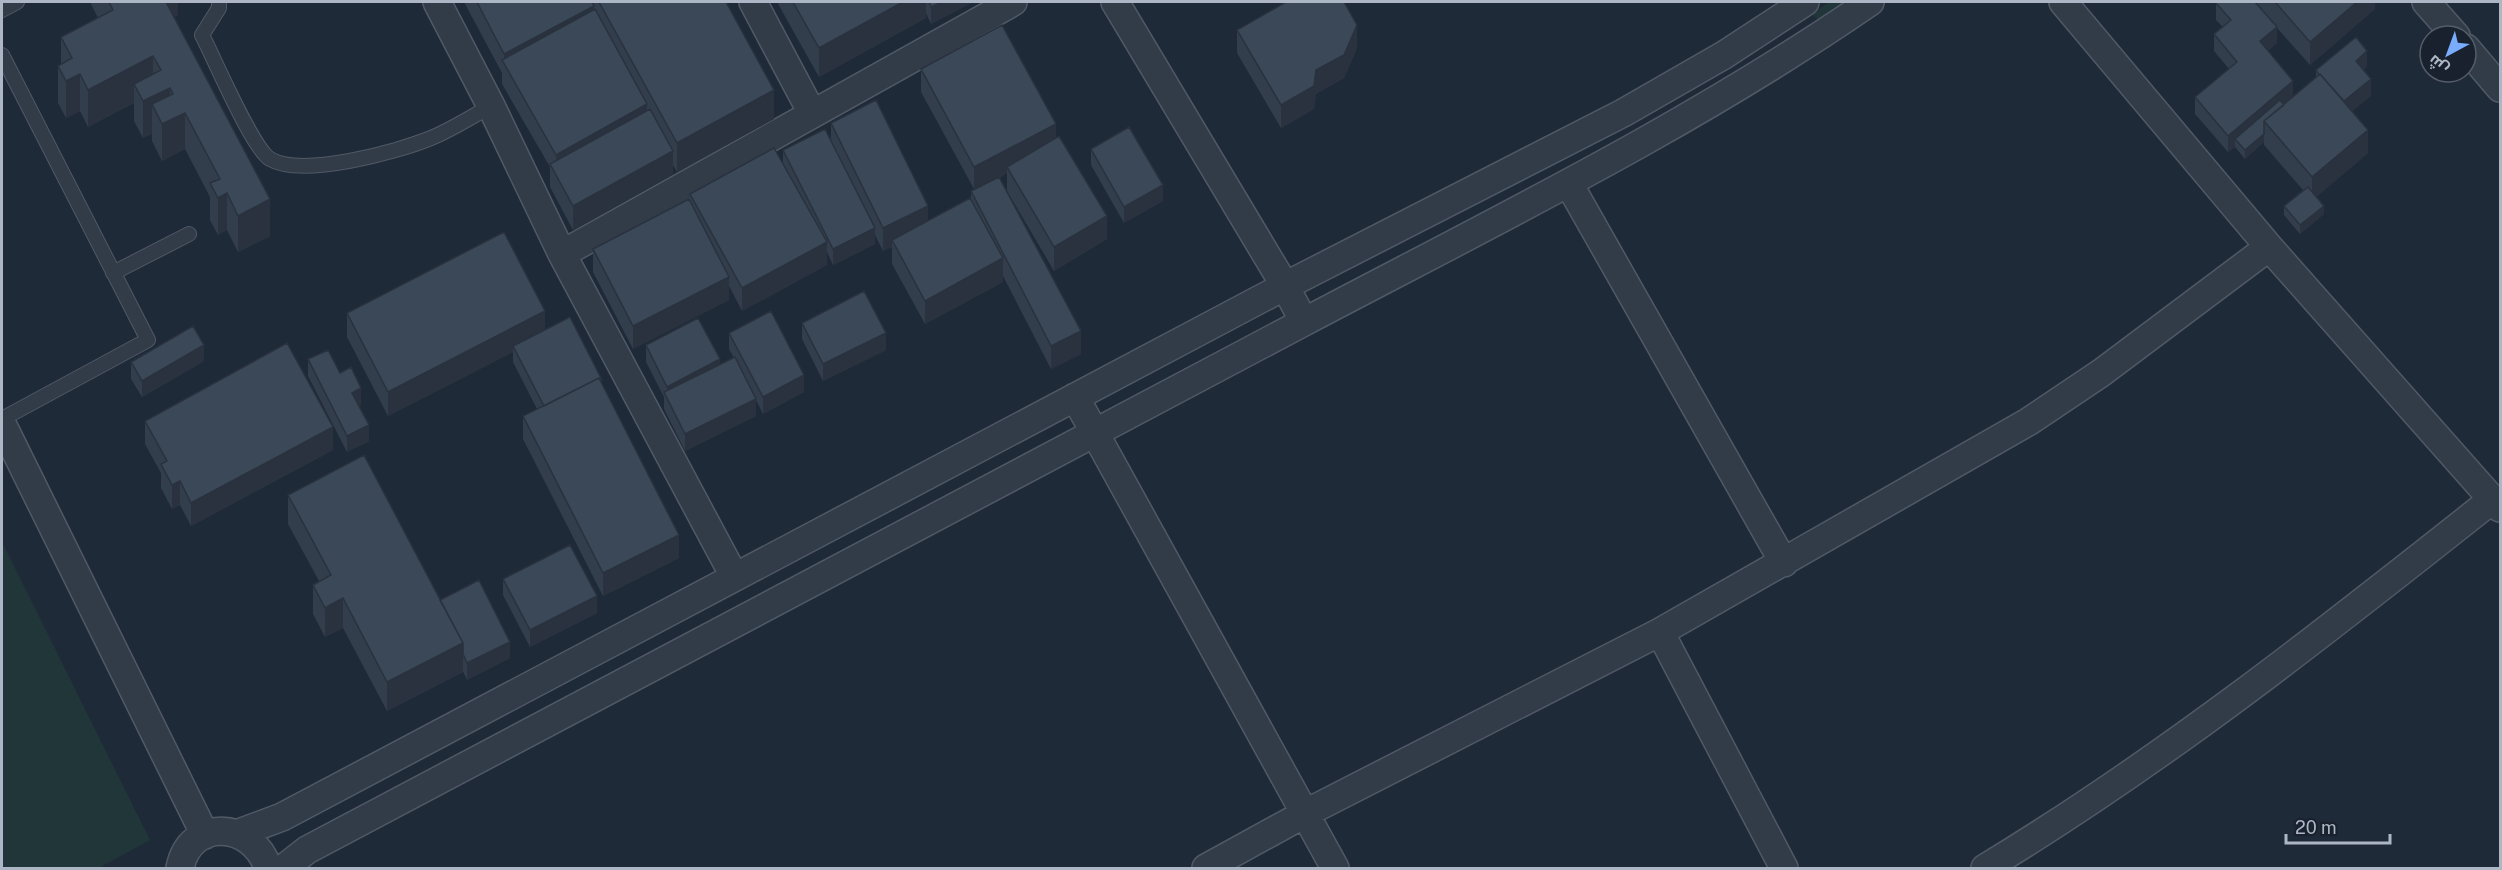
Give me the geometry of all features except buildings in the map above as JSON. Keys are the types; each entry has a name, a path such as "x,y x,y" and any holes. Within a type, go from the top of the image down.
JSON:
{"street":[{"path":"437,2 491,106 562,254 734,576"},
{"path":"753,2 812,113"},
{"path":"562,254 1013,2"},
{"path":"1115,2 1285,286 1304,322"},
{"path":"239,834 282,817 1285,286 1623,113 1724,55 1805,2"},
{"path":"284,868 307,850 1569,184 1762,73 1870,2"},
{"path":"1985,868 2162,753 2497,503 2269,247 2063,2"},
{"path":"2426,2 2445,24"},
{"path":"2478,62 2500,88"},
{"path":"1569,184 1784,563"},
{"path":"1206,868 1306,813 1660,632 2028,422 2101,373 2269,247"},
{"path":"1075,397 1335,868"},
{"path":"2,424 205,835"},
{"path":"1660,632 1784,868"},
{"path":"178,866 195,841 216,831 239,834 258,848 268,868"}],"lane":[{"path":"2,10 17,2"},
{"path":"219,2 219,8 202,35 254,139 270,159 297,166 370,158 431,138 491,106"},
{"path":"2,55 148,340 2,419"},
{"path":"113,273 189,234"}],"green space":[{"path":"1829,2 1844,2 1819,21 1812,14"},
{"path":"2,542 150,840 99,868 2,868"}]}
